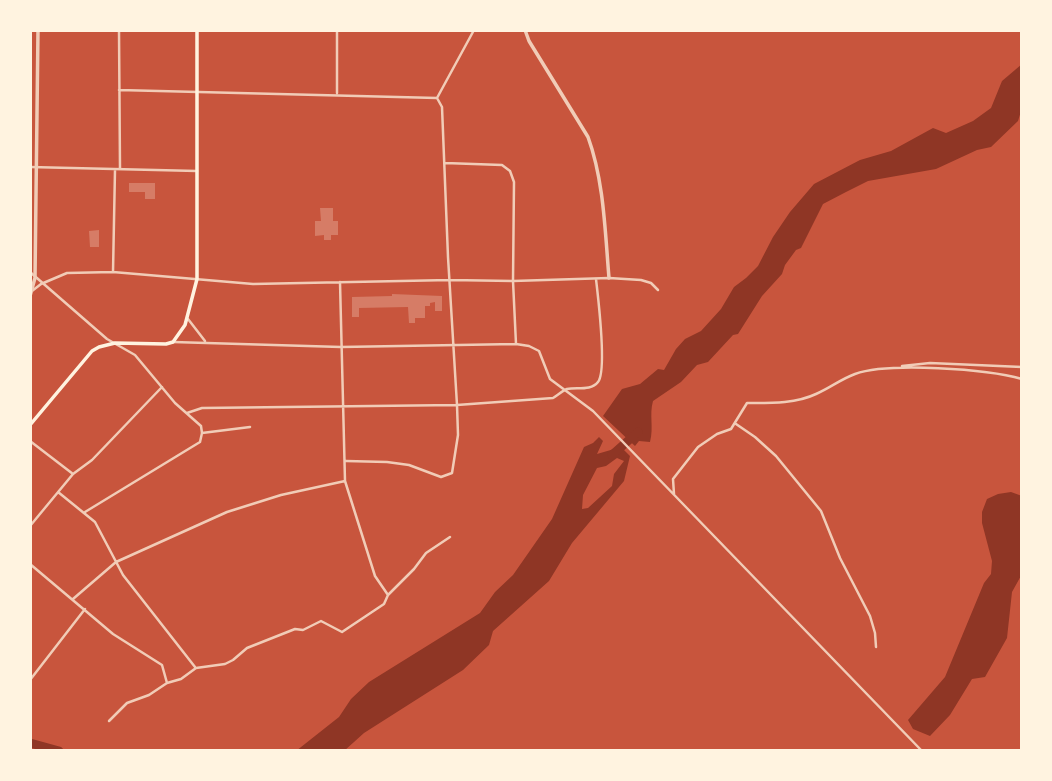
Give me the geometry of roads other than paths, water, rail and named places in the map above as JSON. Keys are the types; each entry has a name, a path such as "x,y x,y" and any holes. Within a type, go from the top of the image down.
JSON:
{"main road":[{"path":"30,425 92,351 115,343 173,342 188,319 197,279 197,30"}],"street":[{"path":"31,294 35,278 38,30"},
{"path":"113,272 118,169 119,30"},
{"path":"337,30 337,94"},
{"path":"437,98 474,30"},
{"path":"525,30 593,150 603,206 609,278"},
{"path":"119,90 437,98"},
{"path":"30,92 37,92"},
{"path":"346,461 387,462 422,469 441,477 449,475 454,467 458,435 455,345 442,107 437,98"},
{"path":"444,163 502,165 510,171 514,182 513,281 516,344"},
{"path":"30,167 197,171"},
{"path":"30,272 107,339 135,355 201,426 200,442 85,512"},
{"path":"31,294 41,284 67,272 113,272 253,284 609,278 641,280 658,290"},
{"path":"187,414 202,408 457,405 553,398 565,390 591,387 599,382 601,375 602,348 596,279"},
{"path":"340,282 345,481 375,576 388,595"},
{"path":"188,319 206,343"},
{"path":"173,342 341,347 516,344 540,351 550,379 593,411 922,751"},
{"path":"674,494 673,479 698,447 717,434 731,429 747,403 804,398 856,373 892,367 930,363 1022,367"},
{"path":"892,367 974,372 1022,379"},
{"path":"30,526 73,474 92,460 162,387"},
{"path":"736,424 776,456 821,511 840,558 870,616 876,647"},
{"path":"202,433 250,427"},
{"path":"30,441 73,474"},
{"path":"73,599 116,562 228,512 281,495 345,481"},
{"path":"58,492 95,522 123,575 196,668"},
{"path":"109,721 127,703 181,679 196,668 225,664 247,648 295,629 303,630 321,621 342,632 384,604 388,595 426,553 450,537"},
{"path":"30,564 113,634 162,665 167,683"},
{"path":"30,680 85,609"}],"waterway":[{"path":"612,455 638,432"},
{"path":"30,743 59,751"}]}
